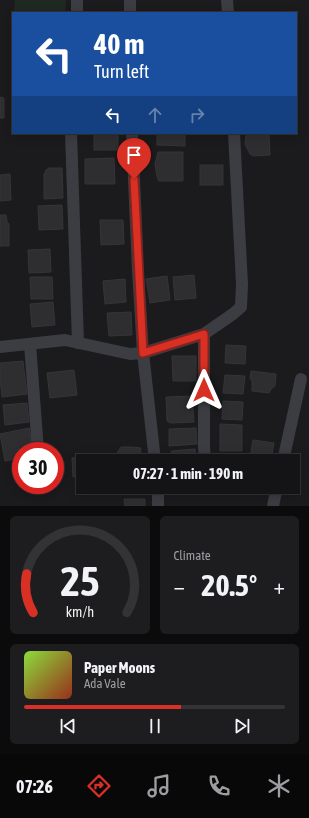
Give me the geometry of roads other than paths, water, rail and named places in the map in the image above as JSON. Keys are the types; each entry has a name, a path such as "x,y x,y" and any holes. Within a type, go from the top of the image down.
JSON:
{"street":[{"path":"77,0 77,12"},
{"path":"130,0 130,12"},
{"path":"227,0 228,12"},
{"path":"71,134 78,343"},
{"path":"132,134 143,353 154,454"},
{"path":"0,347 65,340 130,354 143,353 204,334 241,307 242,284 234,134"},
{"path":"204,334 204,454"},
{"path":"30,344 37,442"},
{"path":"285,454 301,379"},
{"path":"158,494 158,506"},
{"path":"273,506 276,494"}]}
